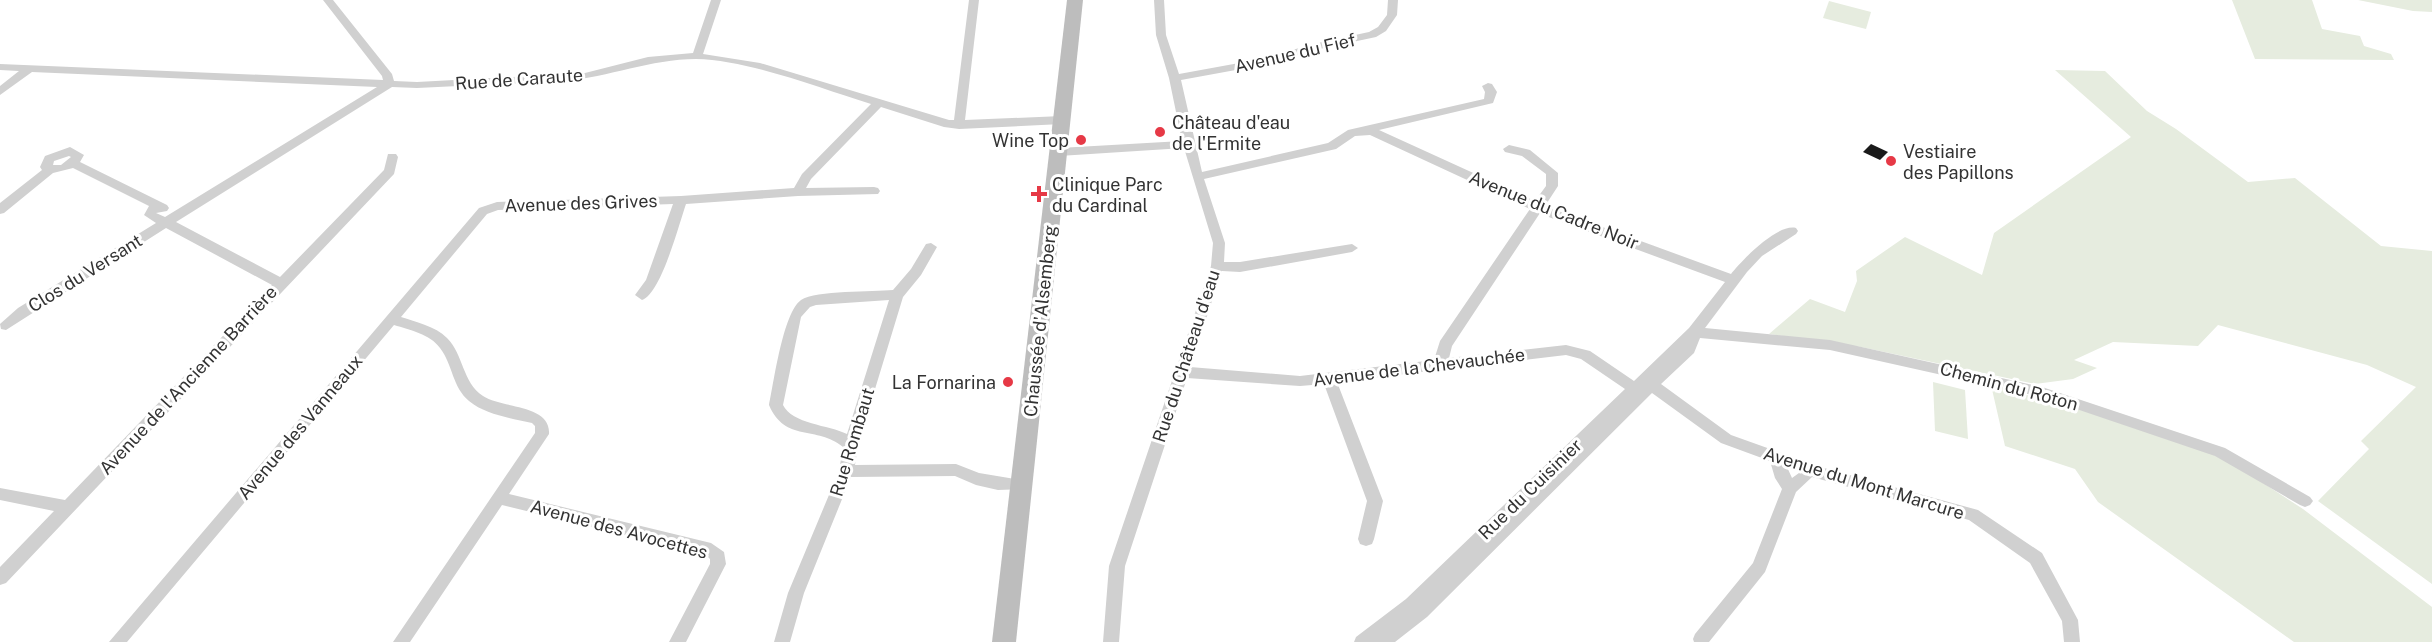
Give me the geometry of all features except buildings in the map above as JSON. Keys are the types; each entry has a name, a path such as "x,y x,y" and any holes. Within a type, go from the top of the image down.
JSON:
{"main road":[{"name":"Chaussée d'Alsemberg","path":"1004,642 1075,0"}],"street":[{"path":"0,210 50,169 46,167 49,159 63,152 76,152 77,159 73,163 158,206 150,212 150,215 171,219 389,84 388,76 328,0"},
{"path":"698,56 716,0"},
{"path":"959,125 974,0"},
{"name":"Rue du Château d'eau","path":"1111,642 1117,566 1216,266 1219,243 1188,144 1175,78 1161,35 1159,0"},
{"name":"Avenue du Fief","path":"1175,78 1263,62 1312,47 1372,35 1382,29 1392,15 1393,0"},
{"name":"Rue de Caraute","path":"0,67 389,84 464,84 585,76 648,60 698,56 756,65 948,124 1062,120"},
{"path":"0,92 27,69"},
{"path":"1198,177 1332,146 1352,133 1372,132 1488,101 1491,92 1488,86"},
{"path":"798,192 806,177 878,103"},
{"name":"Avenue du Cadre Noir","path":"1372,132 1536,206 1734,280"},
{"path":"1059,152 1188,144"},
{"path":"1440,364 1445,345 1536,206 1552,186 1552,173 1526,153 1509,149"},
{"path":"281,284 390,171 392,158"},
{"name":"Avenue des Grives","path":"483,211 497,206 681,200 798,192 874,191"},
{"name":"Avenue des Grives","path":"642,295 652,282 681,200"},
{"name":"Avenue des Vanneaux","path":"117,642 483,211"},
{"name":"Avenue de l'Ancienne Barrière","path":"0,578 281,284 171,219"},
{"name":"Clos du Versant","path":"6,325 23,311 171,219"},
{"name":"Rue du Cuisinier","path":"1382,642 1421,612 1594,440 1694,332 1757,253 1792,231"},
{"name":"Rue Rombaut","path":"782,642 796,593 846,471 851,445 897,295 916,272 931,247"},
{"path":"1216,266 1240,267 1352,248"},
{"path":"851,445 844,437 794,424 783,420 777,413 776,405 795,316 805,303 814,300 897,295"},
{"path":"392,319 436,336 447,347 459,378 468,391 478,399 488,405 536,418 542,422 542,434 401,642"},
{"name":"Chemin du Roton","path":"1694,332 1830,345 2042,392 2220,452 2305,501"},
{"name":"Avenue de la Chevauchée","path":"1182,372 1299,381 1329,380 1440,364 1566,350 1584,355 1643,387"},
{"path":"1329,380 1375,501 1366,538"},
{"name":"Rue du Cuisinier","path":"1362,642 1412,604 1643,387"},
{"name":"Avenue du Mont Marcure","path":"1643,387 1726,440 1807,470 1972,515 2036,558 2070,620 2072,642"},
{"path":"1778,460 1783,478 1790,488"},
{"path":"846,471 956,470 976,479 998,484 1022,485"},
{"path":"1701,639 1759,567 1790,488 1805,476 1807,470"},
{"path":"0,494 67,507"},
{"name":"Avenue des Avocettes","path":"498,498 711,550 718,557 718,564 677,642"}],"shaded area":[{"path":"2232,0 2312,0 2322,29 2360,36 2364,46 2391,54 2394,60 2255,59"},
{"path":"2358,0 2432,0 2432,12 2413,11"},
{"path":"1829,1 1871,12 1866,29 1823,18"},
{"path":"2055,70 2105,71 2147,111 2176,129 2248,182 2295,178 2381,246 2432,251 2432,584 2318,501 2369,449 2361,441 2416,387 2367,365 2218,325 2198,346 2113,342 2074,360 2097,368 2073,379 2035,384 1861,347 1769,334 1810,299 1845,312 1857,281 1856,271 1905,237 1982,275 1994,233 2131,137"},
{"path":"1933,382 1965,390 1968,439 1935,431"},
{"path":"1991,385 2120,421 2208,452 2240,468 2303,509 2432,607 2432,642 2294,642 2098,502 2075,469 2005,446"}],"place":[{"name":"Château d'eau de l'Ermite","path":"1160,132"},
{"name":"Wine Top","path":"1081,140"},
{"name":"Vestiaire des Papillons","path":"1891,161"},
{"name":"Clinique Parc du Cardinal","path":"1039,194"},
{"name":"La Fornarina","path":"1008,382"}]}
